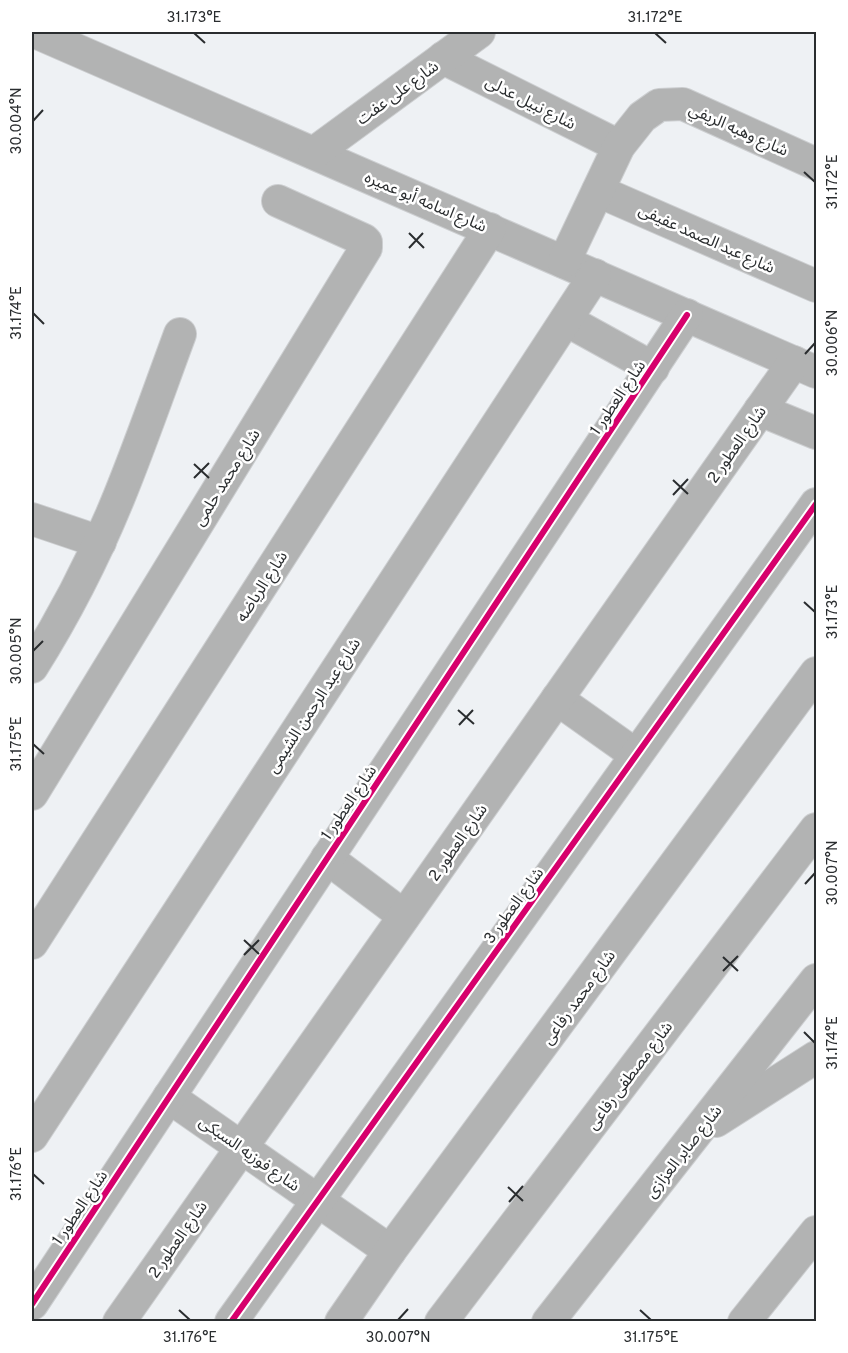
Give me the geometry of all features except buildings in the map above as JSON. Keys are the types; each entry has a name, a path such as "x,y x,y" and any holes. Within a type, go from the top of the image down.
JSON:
{"street":[{"name":"شارع اسامه أبو عميره","path":"35,32 805,367"},
{"name":"شارع على عفت","path":"314,153 479,32"},
{"name":"شارع نبيل عدلى","path":"443,58 619,146"},
{"name":"شارع وهبه الريفي","path":"619,146 642,117 659,105 682,104 816,164"},
{"path":"564,262 619,146"},
{"name":"شارع عبد الصمد عفيفى","path":"598,190 816,286"},
{"name":"شارع محمد حلمى","path":"32,794 366,248 364,240 278,201"},
{"name":"شارع الرياضه","path":"32,943 490,229"},
{"name":"شارع عبد الرحمن الشيمى","path":"32,1136 596,275"},
{"name":"شارع العطور 1","path":"32,1304 687,315"},
{"path":"566,320 653,368"},
{"path":"32,667 75,593 100,542 120,496 180,334"},
{"name":"شارع العطور 2","path":"119,1322 760,410 805,367"},
{"path":"760,410 816,433"},
{"name":"شارع العطور 3","path":"231,1322 816,504"},
{"path":"32,519 100,542"},
{"name":"شارع محمد رفاعى","path":"341,1322 390,1251 816,673"},
{"path":"557,699 636,755"},
{"name":"شارع مصطفى رفاعى","path":"441,1322 816,829"},
{"path":"327,858 404,916"},
{"name":"شارع صابر العزازى","path":"548,1322 816,980"},
{"path":"696,1134 816,1057"},
{"name":"شارع فوزيه السبكى","path":"169,1097 390,1251"},
{"path":"744,1322 816,1232"},
{"path":"567,1322 587,1272"}],"cycle path":[{"path":"32,1304 687,315"},
{"path":"231,1322 816,504"}]}
